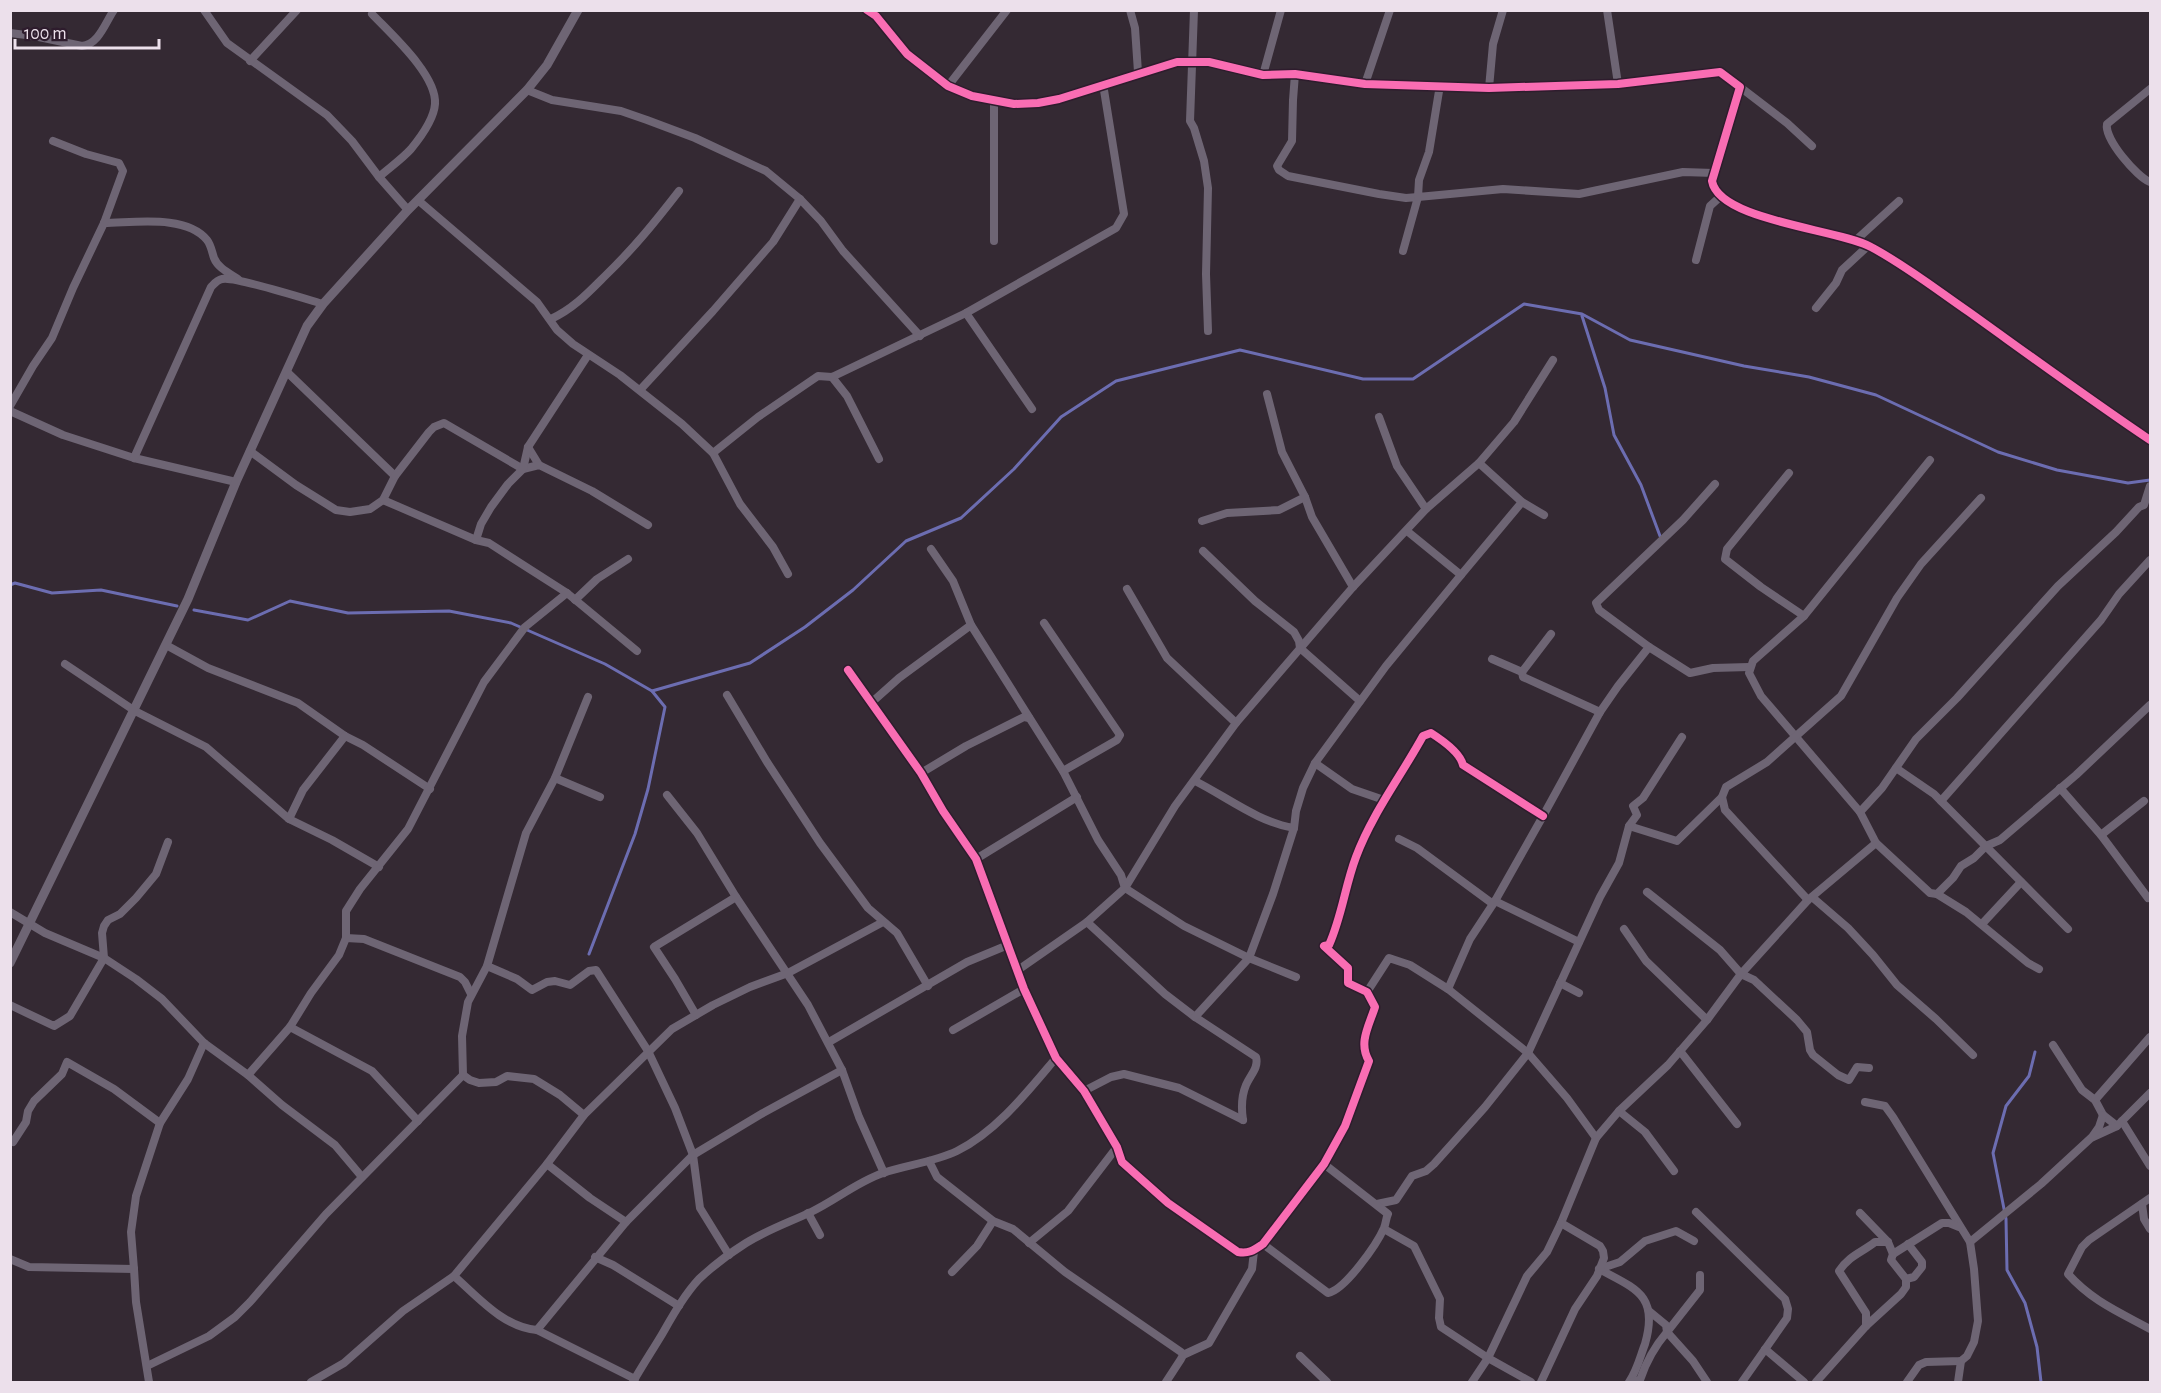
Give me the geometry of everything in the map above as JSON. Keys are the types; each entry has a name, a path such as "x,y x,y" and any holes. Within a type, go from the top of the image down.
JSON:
{"street":[{"path":"10,33 82,46 89,45 95,42 114,10"},
{"path":"204,10 227,43 327,116 352,141 408,210"},
{"path":"250,61 297,10"},
{"path":"10,963 188,599 236,482 307,326 323,304 408,210 527,90 547,64 578,10"},
{"path":"867,10 876,16 907,54 948,86 994,102 1038,104 1177,62 1209,62 1263,75 1295,74 1365,84 1489,88 1618,84 1720,72 1787,123 1812,146"},
{"path":"948,86 1007,10"},
{"path":"1130,10 1135,28 1138,72"},
{"path":"1194,10 1191,121 1204,161 1208,188 1206,273 1208,331"},
{"path":"1263,75 1281,10"},
{"path":"1365,84 1390,10"},
{"path":"1489,88 1493,44 1503,10"},
{"path":"1607,10 1618,84"},
{"path":"372,14 416,62 434,94 435,103 433,115 412,147 379,177"},
{"path":"1295,74 1292,141 1277,166 1288,176 1406,198 1503,189 1579,194 1683,172 1714,173"},
{"path":"713,453 758,417 818,376 832,377 920,336 966,313 1116,228 1124,214 1103,84"},
{"path":"1403,251 1418,197 1419,180 1429,152 1440,85"},
{"path":"1740,87 1714,173 1714,189 1720,196 1739,207 1776,222 1869,245 1927,282 2151,440"},
{"path":"2151,89 2107,124 2106,131 2111,142 2142,177 2151,182"},
{"path":"527,90 552,100 621,111 695,138 766,171 800,199 821,221 843,251 920,336"},
{"path":"994,102 994,241"},
{"path":"10,406 52,338 104,223 123,171 119,164 53,141"},
{"path":"551,319 565,313 580,301 646,234 679,191"},
{"path":"1696,260 1710,206 1720,196"},
{"path":"640,390 773,242 800,199"},
{"path":"419,201 537,302 557,330 588,355 640,390 713,453 740,504 773,547 788,574"},
{"path":"1855,241 1899,201"},
{"path":"104,223 149,220 189,228 207,239 219,267 240,281"},
{"path":"1816,308 1836,283 1842,270 1869,245"},
{"path":"134,458 210,287 224,278 323,304"},
{"path":"966,313 1032,409"},
{"path":"524,469 528,447 588,355"},
{"path":"1018,970 1087,922 1125,888 1175,806 1236,723 1353,587 1426,509 1479,463 1514,422 1553,360"},
{"path":"287,372 395,476"},
{"path":"832,377 847,396 879,459"},
{"path":"1268,394 1282,452 1305,497 1312,517 1353,587"},
{"path":"10,411 63,435 134,458 236,482"},
{"path":"1379,417 1397,466 1426,509"},
{"path":"250,451 296,485 336,510 350,512 370,509 384,501 395,476 429,432 444,423 524,469"},
{"path":"528,447 539,465 592,491 648,525"},
{"path":"1930,460 1804,616 1753,661 1749,667 1749,673 1761,696 1860,812 1876,843 1930,893 1937,894 1966,912 2028,963 2039,969"},
{"path":"1479,463 1522,502 1544,514"},
{"path":"476,540 481,524 508,484 524,469 539,465"},
{"path":"1789,472 1727,549 1725,559 1804,616"},
{"path":"1715,484 1683,520 1596,603 1599,610 1649,647 1690,673 1713,668 1749,667"},
{"path":"1860,812 1882,788 1916,739 1957,699 2058,586 2116,532 2139,507 2144,505 2151,486"},
{"path":"1202,521 1227,513 1280,510 1305,497"},
{"path":"1629,826 1677,841 1722,797 1726,787 1767,762 1841,696 1897,598 1915,573 1981,498"},
{"path":"384,501 476,540 489,543 505,552 567,593 637,651"},
{"path":"1195,1017 1249,958 1294,828 1303,788 1315,763 1400,648 1522,502"},
{"path":"1407,531 1461,575"},
{"path":"931,549 953,582 971,625 1064,771 1098,840 1121,875 1125,888 1184,926 1249,958 1296,977"},
{"path":"1203,551 1255,601 1294,632 1300,648 1360,701"},
{"path":"575,600 597,579 627,559"},
{"path":"1941,801 2151,560"},
{"path":"1127,589 1167,658 1236,723"},
{"path":"248,1075 290,1027 339,955 346,938 346,911 360,889 408,829 484,682 525,627 567,593"},
{"path":"1044,623 1120,735 1117,740 1064,771"},
{"path":"871,703 899,678 971,625"},
{"path":"1522,672 1551,634"},
{"path":"166,645 208,669 298,703 345,736 363,745 430,789"},
{"path":"1448,989 1470,939 1544,816 1600,712 1649,647"},
{"path":"1492,659 1522,672 1525,679 1600,712"},
{"path":"65,664 135,711 206,747 289,819 379,867"},
{"path":"848,670 921,773 943,811 976,859 1024,988 1056,1058 1084,1091 1117,1147 1122,1162 1168,1203 1238,1252 1254,1251 1263,1244 1324,1164 1345,1126 1369,1061 1364,1052 1363,1042 1375,1007 1367,992 1348,983 1348,968 1324,946 1329,945 1338,926 1356,856 1384,800 1423,736 1431,733 1461,757 1463,765 1544,816"},
{"path":"727,695 766,762 820,843 868,908 897,933 928,986"},
{"path":"147,1366 209,1336 234,1317 250,1302 326,1214 463,1075 462,1036 471,994 487,966 526,833 555,778 588,697"},
{"path":"1937,894 1961,866 1974,858 1986,846 2000,840 2151,705"},
{"path":"921,773 966,746 1024,717 1029,718"},
{"path":"289,819 303,790 345,736"},
{"path":"1377,1204 1396,1200 1412,1176 1426,1171 1441,1158 1528,1053 1600,897 1619,863 1629,826 1637,815 1633,806 1643,798 1682,737"},
{"path":"1315,763 1352,789 1384,800"},
{"path":"1896,768 1934,794 2068,929"},
{"path":"555,778 600,797"},
{"path":"1195,781 1265,820 1294,828"},
{"path":"2060,788 2101,835 2148,898"},
{"path":"667,795 697,833 736,897 808,1005 843,1070 859,1117 884,1173"},
{"path":"976,859 1077,797"},
{"path":"1722,797 1725,810 1810,898 1848,928 1874,955 1897,986 1936,1018 1973,1055"},
{"path":"2101,835 2144,801"},
{"path":"1399,838 1418,848 1494,902 1579,942"},
{"path":"10,1005 54,1026 70,1016 104,958 102,933 104,926 108,920 120,914 136,898 156,874 168,842"},
{"path":"1472,1383 1488,1358 1527,1276 1547,1252 1562,1223 1596,1138 1619,1110 1680,1051 1707,1020 1741,974 1810,898 1876,843"},
{"path":"1982,924 2021,882"},
{"path":"1647,892 1720,950 1741,974 1754,980 1797,1020 1807,1032 1813,1055 1838,1075 1849,1080 1857,1067 1869,1068"},
{"path":"696,1015 654,947 736,897"},
{"path":"10,912 30,925 104,958 162,999 204,1043 336,1145 362,1177"},
{"path":"310,1383 344,1363 403,1311 454,1276 547,1164 584,1115 672,1029 750,987 788,973 883,922"},
{"path":"1084,1091 1111,1077 1124,1074 1179,1088 1243,1120 1241,1105 1245,1086 1256,1066 1256,1057 1195,1017 1165,994 1087,922"},
{"path":"1624,929 1646,962 1707,1020"},
{"path":"346,938 364,939 460,977 471,994"},
{"path":"829,1042 967,962 1008,945"},
{"path":"1367,992 1389,958 1410,965 1448,989 1528,1053 1567,1098 1596,1138"},
{"path":"487,966 517,979 532,990 547,982 555,981 570,985 589,970 596,970 648,1051 675,1108 693,1155 700,1208 729,1255"},
{"path":"1560,983 1579,993"},
{"path":"953,1030 1024,988"},
{"path":"290,1027 372,1071 418,1121"},
{"path":"2095,1100 2151,1036"},
{"path":"149,1383 136,1302 131,1232 136,1196 160,1123 188,1079 204,1043"},
{"path":"2053,1045 2082,1090 2095,1100 2103,1115 2120,1123 2151,1166"},
{"path":"1680,1051 1737,1124"},
{"path":"454,1276 507,1321 537,1330 634,1381 679,1306 699,1280 729,1255 787,1221 840,1197 861,1183 884,1173 957,1150 988,1128 1028,1090 1056,1058"},
{"path":"11,1142 26,1122 28,1111 34,1101 62,1074 67,1062 114,1089 160,1123"},
{"path":"537,1330 626,1222 693,1155 763,1113 843,1070"},
{"path":"463,1075 479,1083 496,1082 507,1076 534,1080 560,1095 584,1115"},
{"path":"2091,1137 2120,1123 2151,1093"},
{"path":"1865,1102 1885,1106 1970,1242 1978,1321 1974,1342 1967,1356 1961,1361 1926,1362 1919,1365 1907,1383"},
{"path":"1619,1110 1645,1132 1674,1171"},
{"path":"1970,1242 2041,1184 2091,1137 2099,1127 2103,1115"},
{"path":"1029,1243 1068,1210 1117,1147"},
{"path":"928,1161 937,1177 993,1221 1013,1229 1065,1272 1183,1355"},
{"path":"547,1164 590,1198 626,1222"},
{"path":"1263,1244 1328,1293 1334,1292 1360,1266 1384,1228 1388,1214 1324,1164"},
{"path":"2151,1198 2082,1246 2068,1274 2080,1288 2097,1301 2151,1329"},
{"path":"2142,1204 2144,1220 2151,1229"},
{"path":"1696,1212 1785,1299 1788,1309 1787,1317 1742,1383"},
{"path":"808,1213 820,1235"},
{"path":"1860,1213 1888,1242 1893,1254"},
{"path":"952,1272 977,1246 993,1221"},
{"path":"1541,1383 1575,1309 1597,1276 1604,1258 1600,1246 1562,1223"},
{"path":"1829,1383 1819,1379 1866,1326 1906,1287 1906,1280 1891,1260 1893,1254 1942,1223 1959,1227"},
{"path":"1384,1228 1414,1246 1440,1299 1441,1327 1531,1383"},
{"path":"1599,1269 1620,1262 1645,1240 1676,1231 1694,1241"},
{"path":"1866,1326 1866,1313 1839,1271 1853,1255 1869,1248 1875,1242 1888,1242"},
{"path":"1906,1280 1914,1277 1922,1267 1922,1262 1908,1244"},
{"path":"1166,1383 1183,1355 1209,1343 1252,1269 1254,1251"},
{"path":"596,1257 679,1306"},
{"path":"10,1259 29,1267 134,1269"},
{"path":"1599,1269 1638,1290 1649,1311 1650,1326 1631,1383"},
{"path":"1631,1383 1640,1380 1645,1365 1658,1342 1700,1290 1700,1275"},
{"path":"1649,1311 1666,1324 1667,1332 1693,1361 1707,1383"},
{"path":"1765,1349 1804,1383"},
{"path":"1300,1356 1328,1383"},
{"path":"1958,1383 1961,1361"}],"waterway":[{"path":"194,610 248,620 290,601 348,613 449,611 511,623 605,664 652,691 750,663 805,627 853,590 906,541 961,518 1014,469 1061,417 1116,381 1240,350 1363,379 1413,379 1524,304 1582,314 1630,340 1744,366 1809,377 1876,395 1998,452 2057,470 2128,483 2150,480"},
{"path":"1582,316 1605,388 1614,435 1641,485 1660,536"},
{"path":"10,585 15,583 52,593 101,590 177,606"},
{"path":"589,954 635,834 648,789 665,707 652,691"},
{"path":"2035,1052 2029,1076 2006,1106 1993,1153 2006,1219 2007,1270 2025,1303 2037,1347 2041,1382"}],"cycle path":[{"path":"867,10 876,16 907,54 948,86 972,96 1014,104 1059,99 1177,62 1209,62 1263,75 1295,74 1365,84 1489,88 1618,84 1720,72 1740,87 1712,181 1720,195 1735,206 1757,215 1855,241 1884,254 2150,440"},
{"path":"848,670 921,773 943,811 976,859 1024,989 1056,1058 1084,1091 1117,1147 1122,1162 1168,1203 1238,1252 1248,1252 1263,1244 1324,1164 1345,1126 1369,1061 1364,1041 1375,1007 1367,992 1348,983 1348,968 1324,946 1329,945 1352,868 1363,841 1378,810 1423,736 1431,733 1454,751 1463,765 1543,816"}]}
